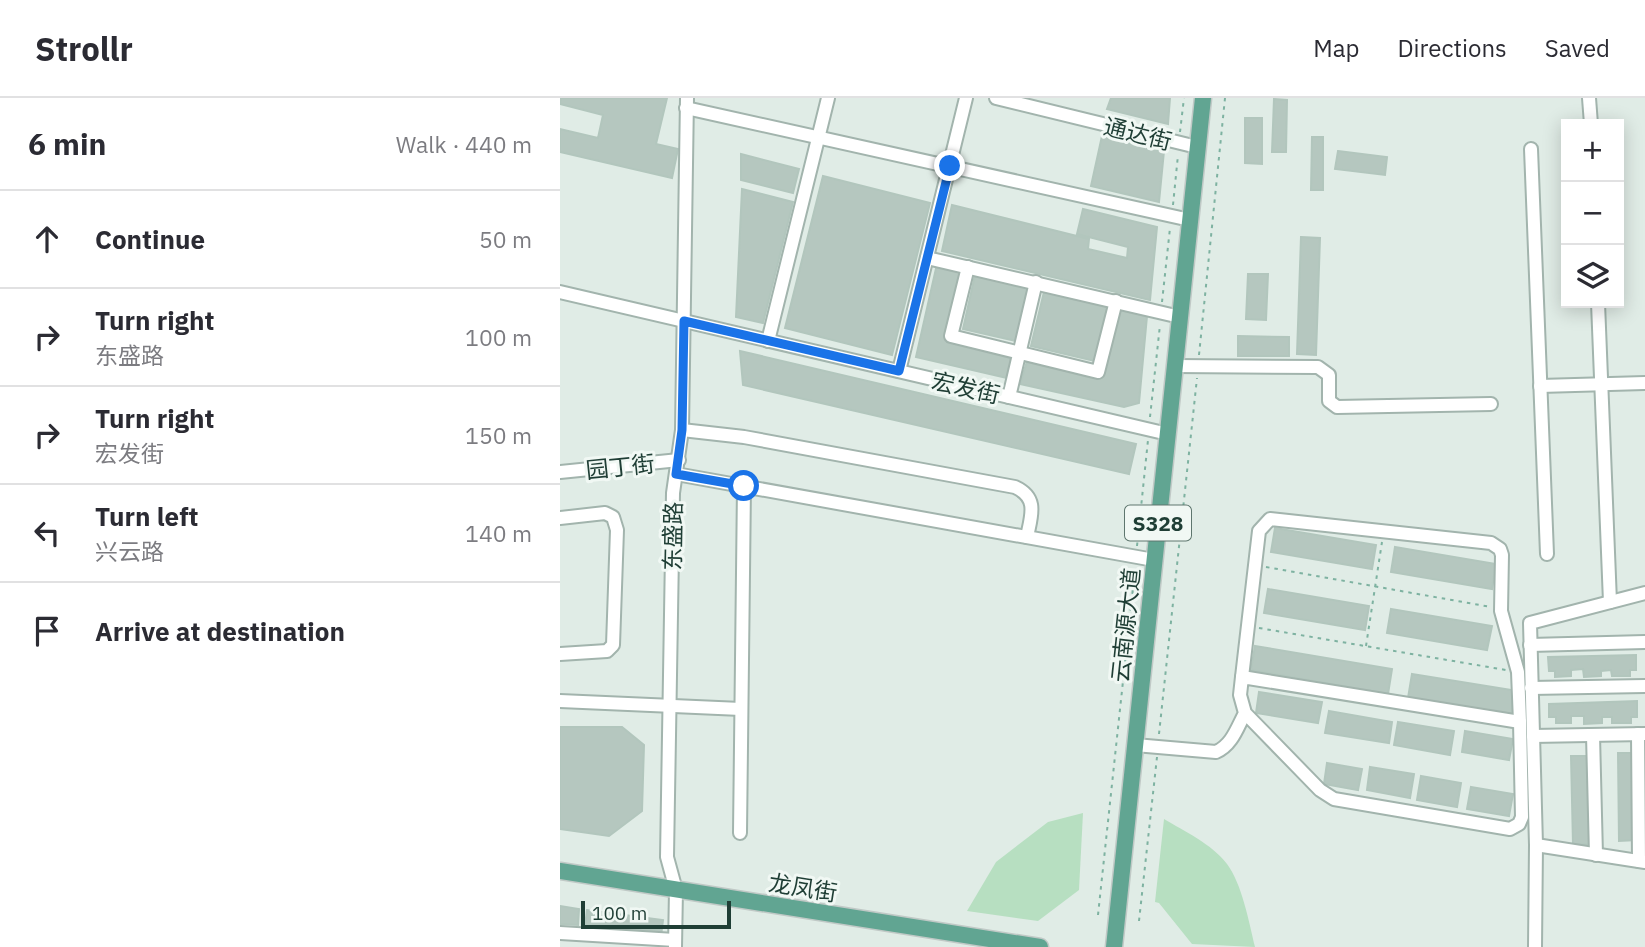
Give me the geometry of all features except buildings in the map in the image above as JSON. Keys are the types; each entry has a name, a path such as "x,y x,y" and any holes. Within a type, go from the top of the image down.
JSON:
{"main road":[{"name":"云南源大道","path":"1114,947 1203,98"},
{"name":"龙凤街","path":"560,871 1040,947"}],"street":[{"path":"768,341 828,98"},
{"path":"899,371 967,98"},
{"name":"通达街","path":"996,98 1197,147"},
{"path":"1589,98 1591,119"},
{"path":"687,103 818,137 1190,220"},
{"name":"东盛路","path":"675,943 676,890 667,857 669,705 673,494 680,460 682,430 687,103"},
{"path":"1531,149 1547,554"},
{"path":"927,258 1180,317"},
{"path":"968,267 951,335 1098,372 1116,301"},
{"path":"1009,397 1036,282"},
{"name":"宏发街","path":"560,292 1168,434"},
{"path":"1598,308 1610,602"},
{"path":"1175,366 1322,368 1330,379 1329,401 1340,407 1491,404"},
{"path":"1540,386 1645,383"},
{"path":"682,430 744,437 1015,487 1030,497 1033,505 1027,537"},
{"name":"园丁街","path":"560,472 680,460"},
{"path":"676,474 1154,560"},
{"path":"740,833 744,486"},
{"path":"560,518 605,513 613,517 617,530 613,645 607,651 560,654"},
{"path":"1275,517 1383,530 1496,545 1502,555 1501,609 1518,672 1521,722 1522,817 1519,824 1510,829 1334,799 1320,790 1245,713 1240,695 1259,531 1263,524 1275,517"},
{"path":"1535,947 1536,845 1530,623 1645,593"},
{"path":"1530,645 1645,642"},
{"path":"1242,677 1521,722"},
{"path":"1531,688 1645,686"},
{"path":"560,701 741,709"},
{"path":"1135,745 1216,752 1228,744 1245,713"},
{"path":"1533,736 1641,734 1642,862 1536,845"},
{"path":"1593,735 1596,855"},
{"path":"560,933 675,943"}],"path":[{"path":"1098,915 1184,98"},
{"path":"1139,921 1225,98"},
{"path":"1366,646 1383,530"},
{"path":"1255,565 1501,609"},
{"path":"1248,626 1518,672"}],"green space":[{"path":"1083,813 1079,890 1038,921 967,911 996,862 1048,822"},
{"path":"1164,819 1206,844 1227,864 1241,892 1255,947 1192,944 1159,903 1155,902"}],"route":[{"path":"744,486 676,474 682,430 684,321 899,371 950,166"}]}
